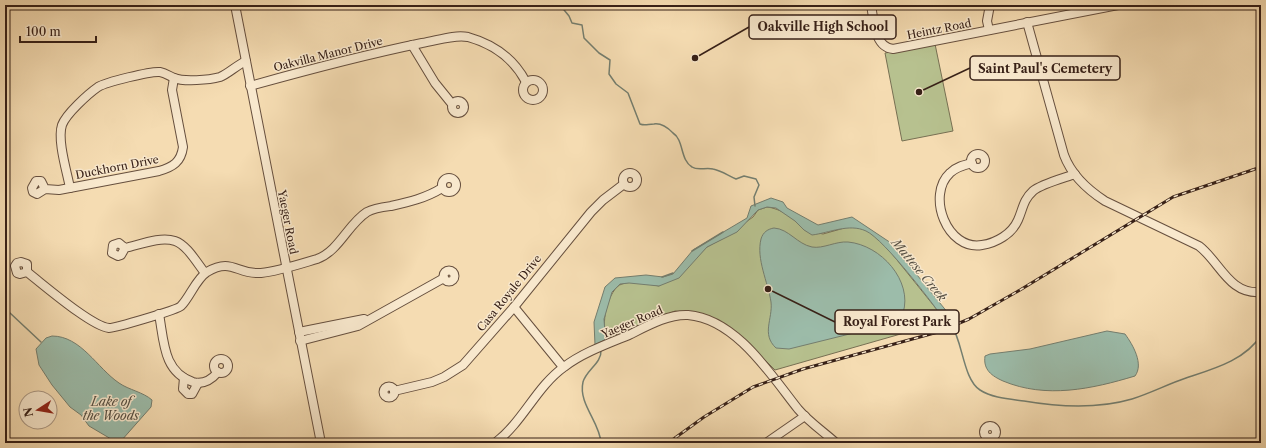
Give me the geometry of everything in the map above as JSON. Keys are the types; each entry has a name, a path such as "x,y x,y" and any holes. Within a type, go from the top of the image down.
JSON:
{"street":[{"name":"Yaeger Road","path":"235,5 285,267 321,443"},
{"name":"Heintz Road","path":"871,5 877,34 884,46 897,49 1118,5"},
{"path":"988,30 987,21 990,5"},
{"path":"1027,22 1064,155 1075,174 1092,191 1105,201 1199,246 1210,256 1235,286 1246,291 1261,292"},
{"name":"Oakvilla Manor Drive","path":"250,86 337,62 453,37 467,37 490,46 512,61 526,82"},
{"path":"412,45 435,84 452,104"},
{"path":"70,188 61,136 62,125 73,110 98,87 159,72 174,78 188,80 221,77 236,66 246,62"},
{"name":"Duckhorn Drive","path":"45,189 59,190 159,171 174,166 182,154 183,147 172,90 174,78"},
{"path":"972,163 955,169 946,176 940,187 939,198 941,209 950,231 957,238 973,245 987,244 1002,238 1014,227 1023,204 1034,190 1075,174"},
{"name":"Casa Royale Drive","path":"394,391 432,382 454,372 463,365 514,307 591,212 603,200 624,184"},
{"path":"27,272 98,325 116,328 136,320 180,307 205,273 221,265 234,266 249,273 263,272 318,258 329,253 356,221 370,210 418,199 442,188"},
{"path":"125,248 163,240 175,241 190,254 205,273"},
{"path":"300,341 358,326 444,278"},
{"path":"514,307 563,367"},
{"path":"159,314 167,356 173,368 184,378 198,383 206,382 218,372"},
{"name":"Yaeger Road","path":"495,443 516,424 549,382 563,367 593,351 660,321 674,316 688,315 711,321 730,333 759,359 805,416 836,443"},
{"path":"299,332 371,318"},
{"path":"184,378 183,389 188,394 192,394 198,383"},
{"path":"766,443 805,416"}],"green space":[{"path":"935,44 953,131 902,141 885,53"},
{"path":"767,207 777,209 788,215 798,222 805,230 823,234 848,227 867,228 889,250 946,321 775,370 742,337 710,316 675,311 608,338 605,333 604,326 606,309 609,300 617,287 631,282 659,286 697,257 707,247 720,240 753,217 758,210"}],"water":[{"path":"771,198 783,202 787,208 818,225 852,217 891,243 957,324 949,327 934,305 897,260 885,247 866,231 846,228 812,235 776,208 767,207 758,210 737,232 707,247 679,278 659,286 629,283 620,284 612,292 604,319 605,334 608,338 595,345 594,322 605,287 615,278 646,275 663,277 673,274 693,250 747,218 751,206"},
{"path":"774,228 784,231 802,243 812,247 821,247 848,242 872,250 883,257 899,277 905,301 903,313 890,324 789,349 776,348 769,337 768,332 771,302 760,254 761,239 763,234"},
{"path":"1107,331 1125,334 1128,338 1138,360 1135,376 1086,388 1052,391 1036,390 1003,381 992,375 985,365 985,356 990,354 1030,349"},
{"name":"Lake of the Woods","path":"52,336 62,337 72,341 119,383 152,400 151,407 121,441 111,439 89,426 81,415 70,407 58,392 58,390 56,390 52,385 39,365 36,349 46,338"}],"waterway":[{"path":"560,5 569,16 572,23 582,25 584,38 599,53 610,60 609,74 616,84 628,93 640,124 659,124 669,130 679,140 688,164 694,168 716,170 736,179 744,176 756,179 759,185 754,197 755,206"},
{"name":"Mattese Creek","path":"692,251 723,232"},
{"name":"Mattese Creek","path":"662,277 673,273"},
{"path":"5,312 10,313 41,342"},
{"name":"Mattese Creek","path":"951,324 958,340 970,378 974,385 980,390 1001,398 1065,406 1092,406 1139,397 1179,380 1218,367 1238,357 1255,344 1261,335"},
{"name":"Mattese Creek","path":"601,350 601,355 597,363 587,374 583,382 582,390 586,405 600,435 601,443"}],"railway":[{"path":"668,443 704,417 753,387 803,369 938,332 969,319 1020,290 1173,197 1261,167"}],"place":[{"name":"Oakville High School","path":"695,58"},
{"name":"Saint Paul's Cemetery","path":"919,92"},
{"name":"Royal Forest Park","path":"768,289"}]}
